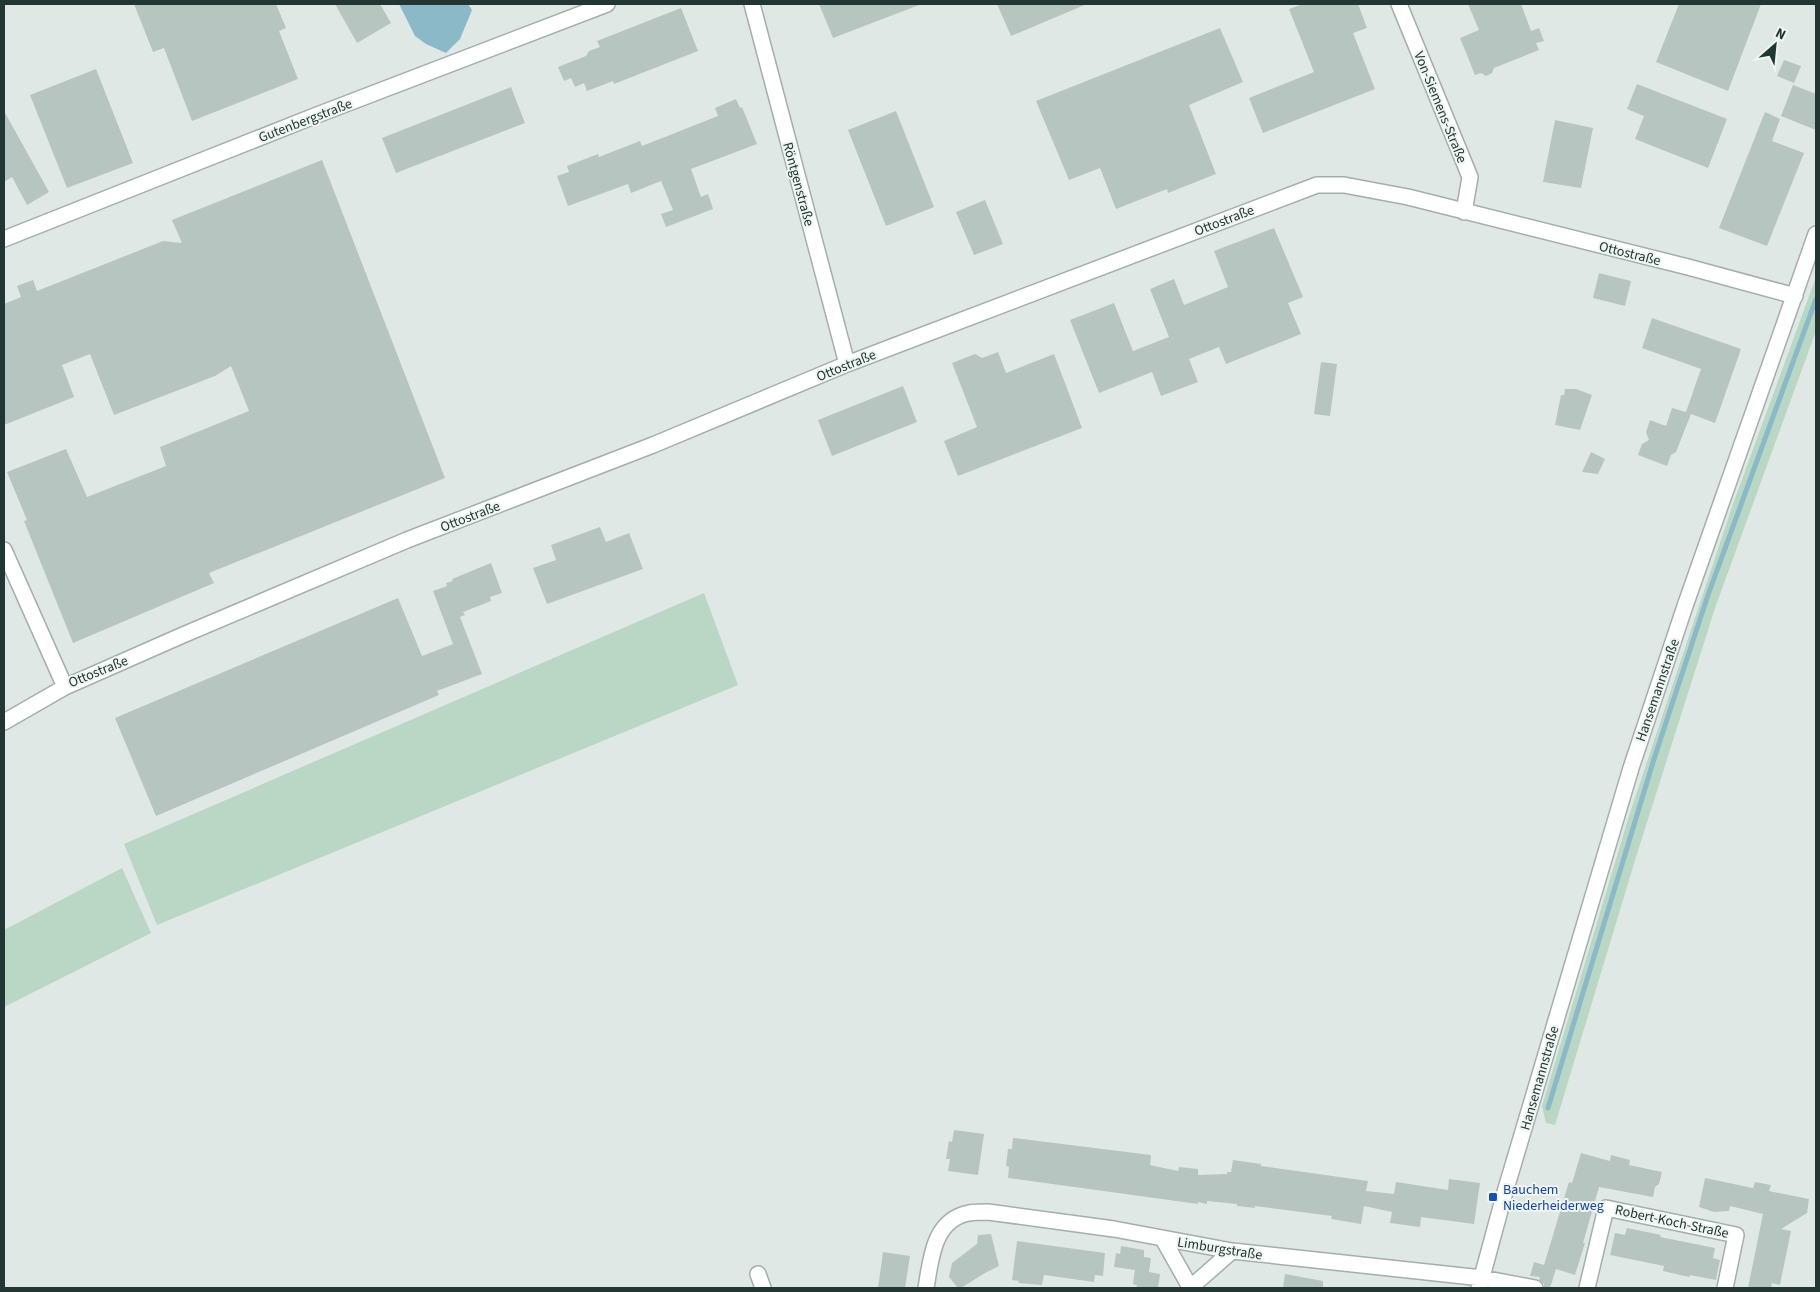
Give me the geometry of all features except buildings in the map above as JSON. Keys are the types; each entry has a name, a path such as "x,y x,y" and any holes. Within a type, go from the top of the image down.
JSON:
{"street":[{"name":"Gutenbergstraße","path":"4,239 310,118 607,4"},
{"name":"Röntgenstraße","path":"752,4 847,364"},
{"name":"Von-Siemens-Straße","path":"1399,4 1470,177 1464,212"},
{"name":"Ottostraße","path":"4,550 65,687 407,540 662,442 847,364 1317,185 1344,185 1408,197 1795,296"},
{"name":"Hansemannstraße","path":"1480,1283 1631,768 1726,489 1816,234"},
{"path":"4,722 65,687"},
{"name":"Robert-Koch-Straße","path":"1587,1288 1606,1208 1736,1235 1725,1288"},
{"name":"Limburgstraße","path":"926,1288 934,1244 946,1225 958,1216 969,1212 988,1212 1114,1229 1232,1251 1480,1283"},
{"path":"1163,1239 1190,1287 1232,1251"},
{"path":"1480,1283 1535,1288"}],"green space":[{"path":"1816,277 1816,331 1715,608 1636,857 1555,1125 1546,1123 1542,1106 1628,819 1733,504"},
{"path":"704,593 738,685 157,925 124,844"},
{"path":"122,868 151,933 4,1007 4,930"}],"water":[{"path":"399,4 468,4 472,10 460,39 446,53 426,44 415,36"}],"waterway":[{"path":"1548,1108 1654,759 1708,595 1816,299"}],"place":[{"name":"Bauchem Niederheiderweg","path":"1493,1197"}]}
